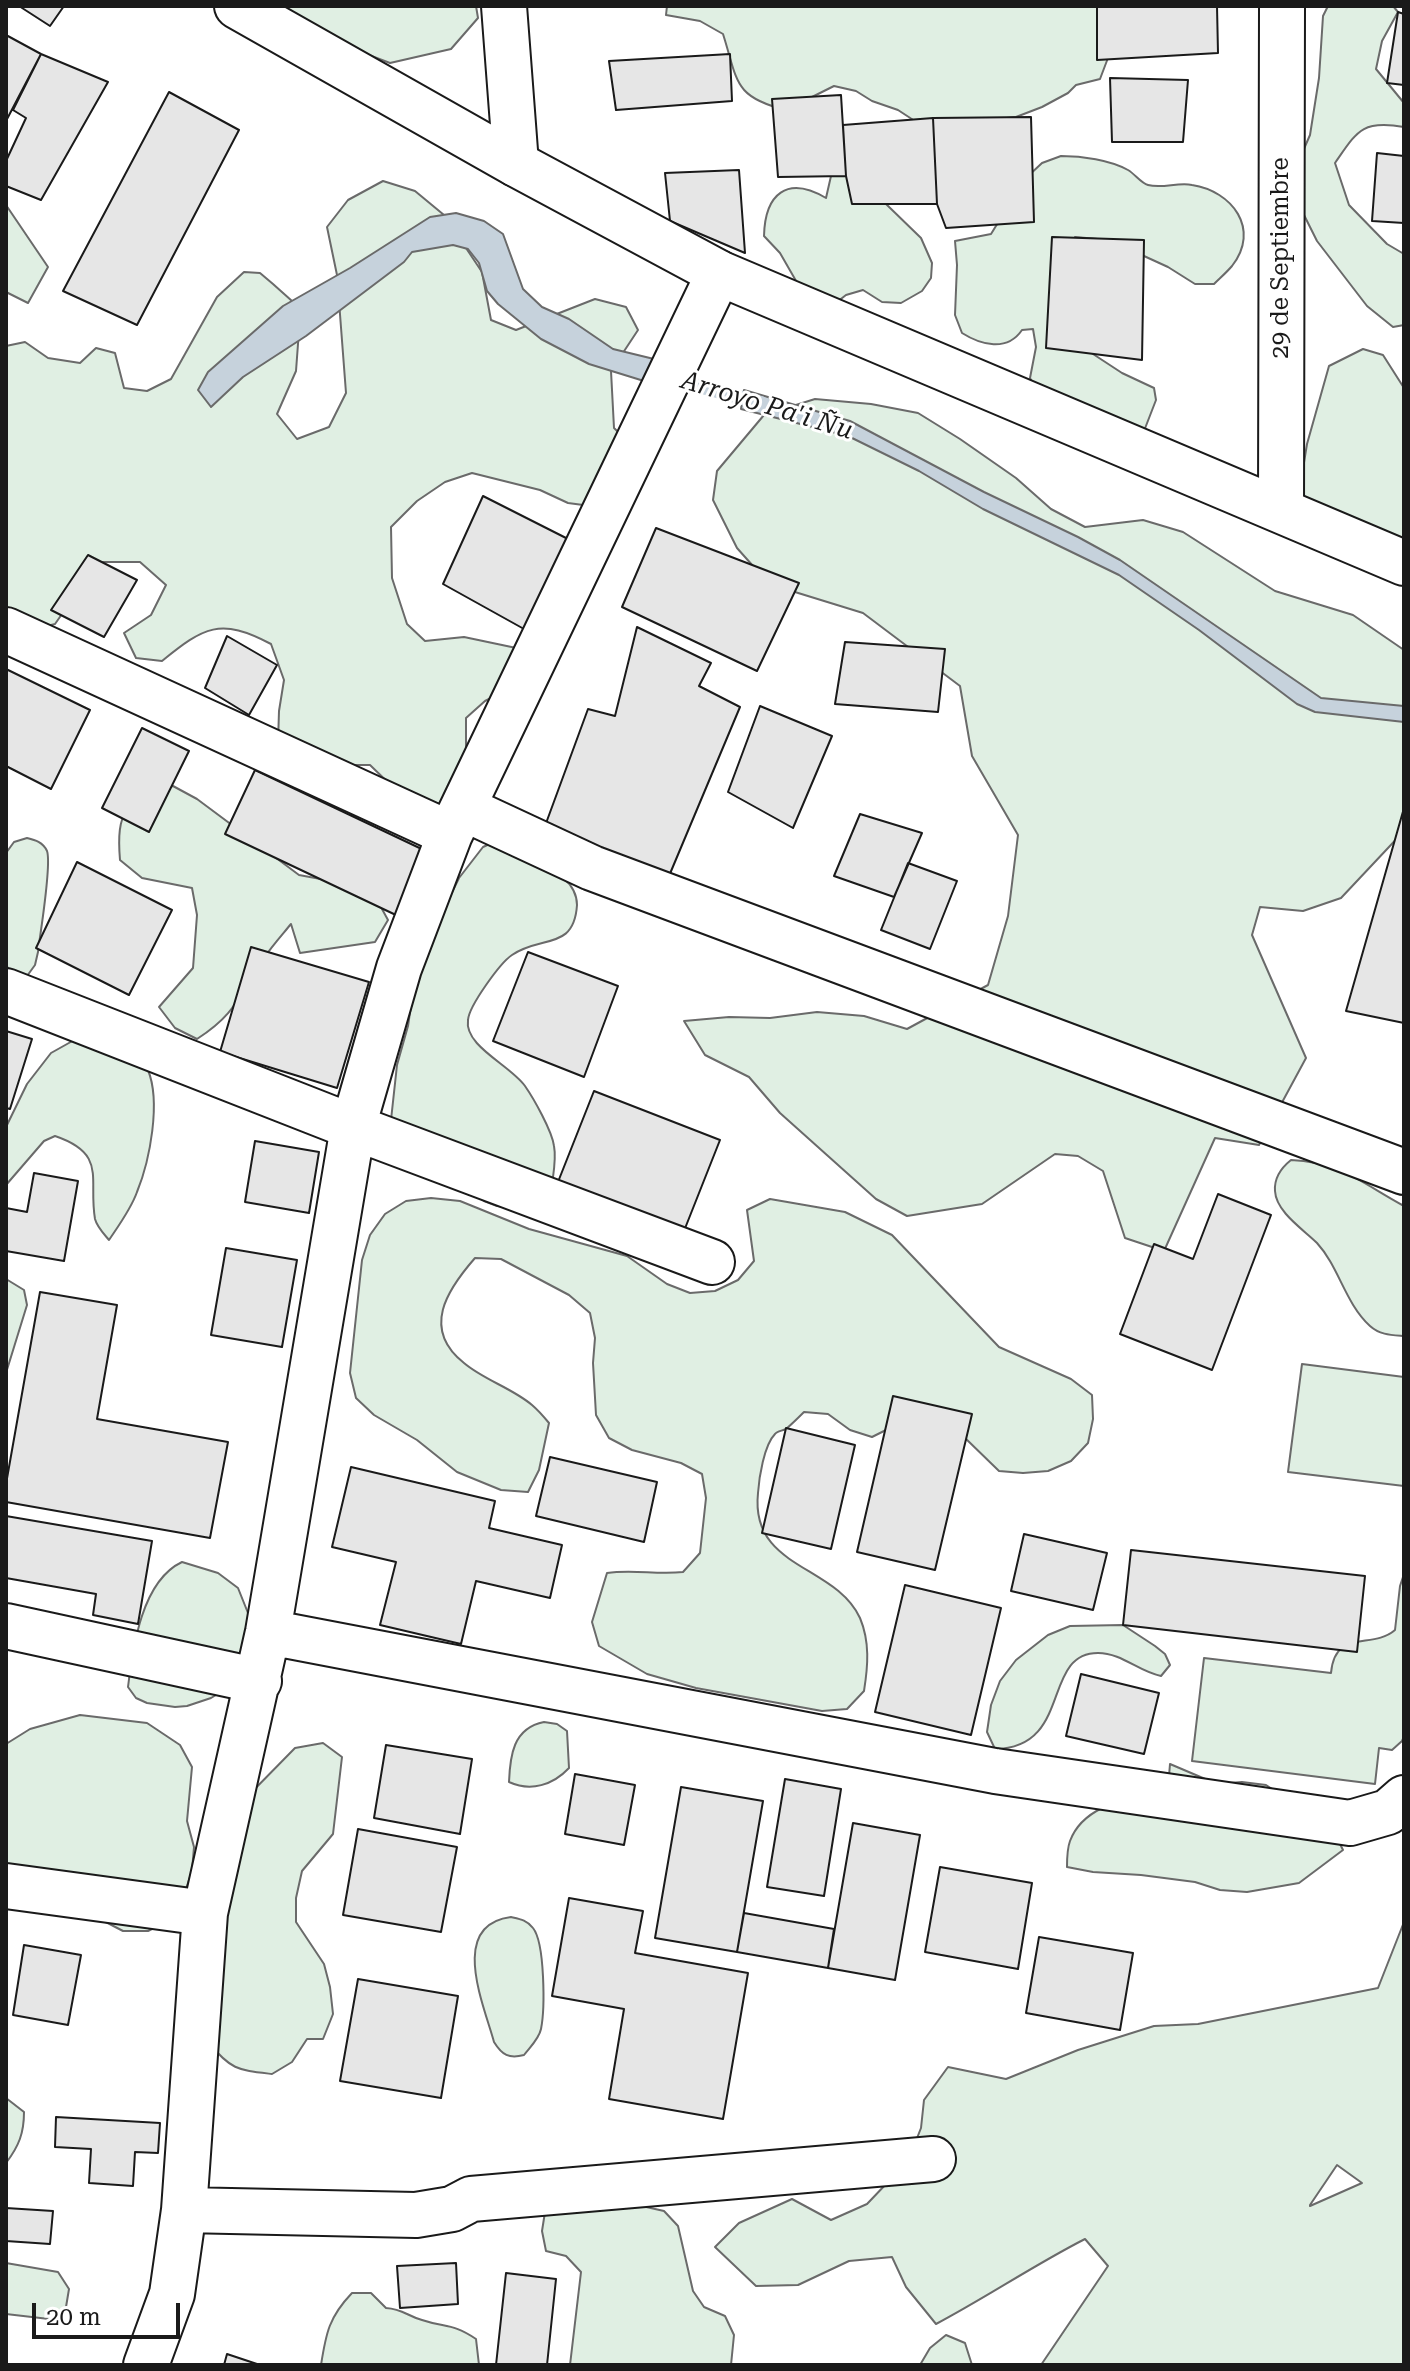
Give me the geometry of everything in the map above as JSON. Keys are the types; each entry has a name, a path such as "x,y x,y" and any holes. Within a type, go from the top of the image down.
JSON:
{"street":[{"path":"237,6 516,164 719,273 1404,563"},
{"path":"504,6 516,164"},
{"name":"29 de Septiembre","path":"1281,509 1282,6"},
{"path":"146,2365 172,2294 184,2210 205,1913 259,1681 353,1127 399,968 456,821 719,273"},
{"path":"6,630 456,821 592,868 1404,1172"},
{"path":"6,991 353,1127 712,1262"},
{"path":"6,1626 259,1681"},
{"path":"268,1632 995,1771 1350,1823 1388,1812 1404,1798"},
{"path":"6,1886 205,1913"},
{"path":"184,2210 416,2215 452,2209 471,2199 933,2159"}],"green space":[{"path":"239,6 476,6 478,18 451,49 390,63"},
{"path":"667,6 1111,6 1111,50 1100,79 1076,85 1042,107 1016,117 924,127 898,110 872,101 856,91 834,86 786,110 756,99 740,85 723,34 700,21 666,15"},
{"path":"1328,6 1393,6 1398,12 1382,41 1376,69 1404,103 1404,127 1379,125 1362,130 1335,163 1349,205 1387,244 1404,254 1404,325 1393,327 1367,306 1317,241 1304,215 1296,167 1310,135 1319,78 1323,16"},
{"path":"1061,156 1113,164 1128,170 1148,185 1187,184 1206,189 1230,204 1243,226 1244,239 1240,252 1232,266 1214,284 1195,284 1168,267 1109,240 1075,237 1065,261 1071,330 1093,354 1122,373 1154,388 1156,400 1144,431 1037,394 1030,378 1036,347 1033,329 1022,330 1016,337 1001,344 985,343 962,333 955,315 955,241 991,234 1025,179 1042,163"},
{"path":"831,176 846,176 886,204 921,238 932,263 931,278 922,291 901,303 882,302 863,290 846,295 828,309 807,300 780,253 764,236 765,221 774,199 790,189 812,191 826,198"},
{"path":"383,181 415,191 444,215 482,272 491,320 516,330 595,299 626,307 638,330 611,371 614,428 644,457 648,474 628,494 606,508 568,503 540,490 472,473 445,482 417,501 391,527 392,578 407,624 425,641 464,637 521,649 523,682 485,701 466,718 466,748 490,784 471,824 399,793 370,765 351,765 278,743 284,680 271,644 238,630 213,630 190,640 162,661 136,658 124,633 151,615 166,585 140,562 84,562 76,594 55,624 28,631 9,614 6,606 6,346 25,342 48,358 80,363 96,348 115,353 124,388 147,391 171,379 217,297 244,272 260,273 292,301 300,317 296,371 277,414 297,439 329,427 346,393 337,275 327,227 348,200"},
{"path":"6,205 48,267 28,303 6,292"},
{"path":"1363,349 1383,355 1404,388 1404,562 1311,517 1300,487 1307,444 1329,366"},
{"path":"815,399 871,404 918,413 1016,478 1051,509 1085,527 1143,520 1183,532 1275,591 1353,615 1404,650 1404,831 1341,898 1303,911 1260,907 1252,935 1306,1058 1259,1145 1215,1138 1164,1251 1125,1238 1103,1171 1078,1156 1055,1154 982,1204 907,1216 876,1199 780,1113 749,1077 705,1055 684,1021 729,1017 770,1018 817,1012 864,1016 907,1029 988,985 1008,916 1018,835 972,756 960,686 863,613 769,584 737,548 713,500 717,471 764,415"},
{"path":"173,786 197,799 299,875 353,885 376,898 388,920 375,942 300,953 291,924 222,1020 197,1039 175,1028 159,1007 193,968 197,915 192,888 142,878 120,860 119,844 122,819 134,802"},
{"path":"27,838 43,845 48,859 38,952 35,965 27,976 15,974 6,966 6,853 14,842"},
{"path":"494,842 567,881 577,901 575,920 570,929 563,936 512,955 479,995 468,1020 473,1038 480,1047 525,1086 553,1140 555,1158 551,1194 524,1209 484,1201 417,1153 391,1120 397,1065 408,1026 415,978 459,878 483,847"},
{"path":"76,1039 148,1070 152,1083 154,1114 142,1179 132,1205 109,1240 95,1219 89,1160 72,1143 55,1136 44,1141 6,1185 6,1127 27,1084 51,1053"},
{"path":"1291,1160 1338,1170 1404,1206 1404,1336 1382,1333 1361,1317 1325,1253 1280,1206 1275,1191 1276,1182 1281,1170"},
{"path":"431,1198 460,1201 529,1229 627,1256 667,1284 690,1293 715,1291 738,1280 754,1261 747,1210 770,1199 845,1212 892,1235 999,1347 1071,1379 1092,1395 1093,1419 1088,1443 1071,1461 1048,1471 999,1471 963,1436 894,1426 872,1437 850,1430 828,1414 804,1412 786,1429 776,1433 768,1446 758,1493 759,1518 767,1537 780,1552 832,1586 848,1600 860,1618 867,1654 864,1691 847,1709 822,1711 696,1688 647,1674 599,1646 592,1622 607,1573 683,1572 700,1553 706,1498 702,1474 681,1463 632,1450 609,1438 596,1415 595,1338 590,1313 569,1295 501,1259 475,1258 455,1283 443,1310 441,1323 451,1350 472,1369 524,1399 549,1423 539,1470 528,1492 501,1490 457,1472 417,1440 374,1415 356,1398 350,1373 362,1260 370,1235 385,1214 406,1201"},
{"path":"6,1279 24,1290 27,1305 6,1373"},
{"path":"1302,1364 1404,1377 1404,1486 1288,1472"},
{"path":"182,1562 218,1573 238,1588 254,1635 221,1692 187,1706 147,1703 136,1698 128,1687 137,1634 157,1584 168,1571"},
{"path":"1404,1574 1404,1736 1392,1750 1379,1748 1375,1784 1192,1761 1204,1658 1331,1673 1339,1650 1356,1642 1386,1636 1395,1630"},
{"path":"1123,1625 1165,1654 1170,1665 1161,1676 1107,1654 1080,1657 1069,1668 1047,1718 1036,1734 1019,1745 995,1749 987,1732 991,1705 1000,1681 1016,1660 1048,1635 1070,1626"},
{"path":"80,1715 147,1723 180,1745 192,1767 187,1821 194,1847 192,1871 184,1895 160,1925 148,1931 123,1931 6,1870 6,1744 30,1729"},
{"path":"544,1722 557,1724 567,1731 569,1768 556,1779 541,1785 525,1786 509,1782 515,1744 526,1730"},
{"path":"323,1743 342,1757 333,1834 302,1871 296,1898 296,1922 324,1964 333,2014 323,2039 307,2039 292,2062 272,2074 243,2070 223,2059 209,2043 242,1802 295,1748"},
{"path":"1170,1764 1217,1784 1242,1782 1266,1785 1332,1828 1343,1850 1299,1883 1247,1892 1220,1890 1195,1882 1067,1867 1070,1841 1086,1818 1111,1804 1168,1788"},
{"path":"511,1917 528,1923 537,1936 543,1992 540,2033 524,2055 514,2056 503,2053 494,2042 475,1969 475,1950 480,1935 492,1923"},
{"path":"1404,1922 1404,2365 1041,2365 1108,2266 1085,2239 936,2324 906,2287 892,2257 849,2261 798,2285 756,2286 715,2247 739,2223 792,2199 831,2220 867,2204 908,2161 921,2128 924,2100 948,2067 1006,2079 1078,2050 1154,2026 1198,2024 1378,1988","holes":["1337,2165 1362,2183 1310,2206"]},
{"path":"6,2098 24,2112 20,2139 6,2163"},
{"path":"624,2202 664,2211 678,2226 693,2291 704,2307 725,2316 734,2335 731,2365 570,2365 581,2272 566,2256 546,2251 542,2231 545,2212"},
{"path":"6,2263 58,2272 69,2289 66,2307 49,2319 6,2314"},
{"path":"352,2293 371,2293 386,2308 468,2334 476,2339 479,2365 321,2365 330,2326"},
{"path":"946,2335 965,2343 972,2365 920,2365 930,2348"}],"water":[{"path":"456,213 484,221 503,234 523,289 542,307 569,319 613,349 654,359 644,381 589,364 541,339 498,304 487,291 479,263 468,249 453,245 412,252 404,262 306,336 243,377 211,407 198,390 208,372 283,306 430,217"},
{"path":"744,390 850,421 1120,560 1321,698 1404,706 1404,722 1315,712 1297,704 1199,630 1119,575 983,509 919,471 848,436 741,409"}],"building":[{"path":"19,6 64,6 50,26"},
{"path":"1097,6 1217,6 1218,53 1097,60"},
{"path":"1398,12 1404,14 1404,85 1387,83"},
{"path":"6,35 41,54 6,121"},
{"path":"41,54 108,82 41,200 6,186 6,161 26,118 13,110"},
{"path":"730,54 732,101 616,110 609,61"},
{"path":"1110,78 1188,80 1183,142 1112,142"},
{"path":"169,92 239,130 137,325 63,291"},
{"path":"841,95 846,176 778,177 772,99"},
{"path":"1031,117 1034,222 946,228 937,204 933,118"},
{"path":"933,118 937,204 852,204 846,176 843,125"},
{"path":"1377,153 1404,156 1404,223 1372,221"},
{"path":"739,170 745,253 670,221 665,173"},
{"path":"1052,237 1144,240 1142,360 1046,348"},
{"path":"483,496 568,539 524,629 443,584"},
{"path":"656,528 799,583 757,671 622,607"},
{"path":"88,555 137,580 104,637 51,610"},
{"path":"637,627 711,663 699,686 740,707 669,876 545,826 588,709 615,716"},
{"path":"227,636 277,665 249,715 205,688"},
{"path":"845,642 945,649 938,712 835,704"},
{"path":"6,669 90,710 51,789 6,766"},
{"path":"760,706 832,736 793,828 728,792"},
{"path":"142,728 189,751 149,832 102,808"},
{"path":"255,770 428,852 398,916 225,834"},
{"path":"1404,808 1404,1023 1346,1011"},
{"path":"860,814 922,833 894,897 834,876"},
{"path":"77,862 172,910 129,995 36,948"},
{"path":"908,863 957,881 930,949 881,930"},
{"path":"251,947 369,982 337,1088 220,1052"},
{"path":"528,952 618,986 584,1077 493,1041"},
{"path":"6,1031 32,1039 10,1109 6,1108"},
{"path":"594,1091 720,1140 682,1236 556,1187"},
{"path":"255,1141 319,1152 309,1213 245,1202"},
{"path":"34,1173 78,1181 64,1261 6,1251 6,1208 27,1212"},
{"path":"1218,1194 1271,1215 1212,1370 1120,1334 1154,1244 1193,1259"},
{"path":"226,1248 297,1260 282,1347 211,1335"},
{"path":"40,1292 117,1305 97,1419 228,1442 210,1538 6,1502 6,1484"},
{"path":"893,1396 972,1414 935,1570 857,1552"},
{"path":"786,1428 855,1445 831,1549 762,1533"},
{"path":"550,1457 657,1482 644,1542 536,1516"},
{"path":"351,1467 495,1501 489,1528 562,1545 550,1598 476,1581 461,1644 380,1625 396,1562 332,1547"},
{"path":"6,1516 152,1541 138,1624 93,1615 96,1594 6,1578"},
{"path":"1024,1534 1107,1553 1093,1610 1011,1591"},
{"path":"1131,1550 1365,1576 1357,1652 1123,1625"},
{"path":"905,1585 1001,1608 971,1735 875,1712"},
{"path":"1081,1674 1159,1693 1144,1754 1066,1736"},
{"path":"386,1745 472,1759 460,1834 374,1818"},
{"path":"575,1774 635,1785 624,1845 565,1834"},
{"path":"785,1779 841,1789 824,1896 767,1887"},
{"path":"681,1787 763,1801 737,1952 655,1938"},
{"path":"853,1823 920,1835 895,1980 828,1968"},
{"path":"358,1829 457,1847 441,1932 343,1915"},
{"path":"940,1867 1032,1883 1018,1969 925,1952"},
{"path":"569,1898 643,1911 635,1953 748,1973 723,2119 609,2099 624,2009 552,1996"},
{"path":"744,1913 834,1929 828,1968 737,1952"},
{"path":"1039,1937 1133,1953 1120,2030 1026,2013"},
{"path":"24,1945 81,1955 68,2025 13,2015"},
{"path":"358,1979 458,1996 441,2098 340,2081"},
{"path":"56,2117 160,2123 158,2153 135,2152 133,2186 89,2183 91,2149 55,2147"},
{"path":"6,2208 53,2211 50,2244 6,2241"},
{"path":"456,2263 458,2304 400,2308 397,2266"},
{"path":"506,2273 556,2279 547,2365 496,2365"},
{"path":"227,2354 260,2365 224,2365"}],"waterway":[{"name":"Arroyo Pa'i Ñu","path":"673,379 761,403"}]}
